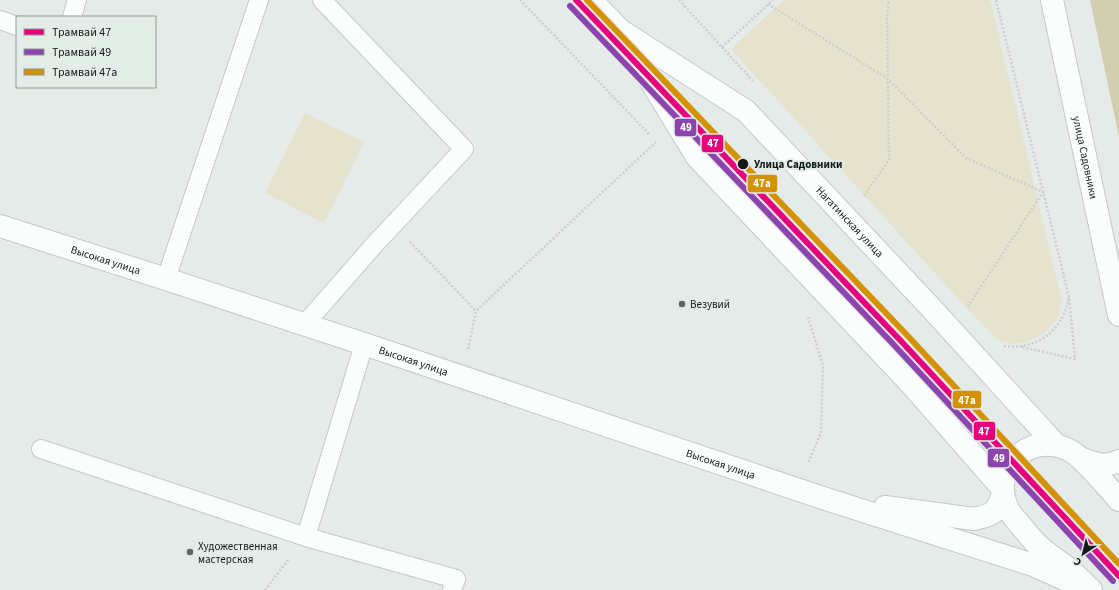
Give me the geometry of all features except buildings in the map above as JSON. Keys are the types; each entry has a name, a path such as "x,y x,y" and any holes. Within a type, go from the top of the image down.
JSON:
{"street":[{"name":"Нагатинская улица","path":"591,0 618,29 697,157 912,385 1003,492"},
{"name":"улица Садовники","path":"1052,0 1119,315"},
{"name":"Нагатинская улица","path":"618,29 746,111 933,310 1056,445"},
{"name":"Высокая улица","path":"0,226 305,324 826,499 1033,565 1091,590"},
{"name":"Нагатинская улица","path":"1091,590 1071,571 1038,545 1015,519 1007,508 1003,492 1004,480 1012,461 1030,448 1042,444 1056,445 1069,450 1080,458 1119,500"},
{"path":"1080,458 1102,465 1116,463 1119,461"},
{"name":"Высокая улица","path":"826,499 974,519 988,516 998,509 1003,492"}],"lane":[{"path":"72,16 77,0"},
{"path":"166,279 259,0"},
{"path":"305,324 393,224 464,149 322,0"},
{"path":"0,20 16,26"},
{"path":"306,537 364,344"},
{"path":"41,449 306,537 456,579 452,590"}],"path":[{"path":"679,0 754,82"},
{"path":"722,47 773,0"},
{"path":"861,200 889,160 887,15 889,0"},
{"path":"996,0 1069,297 1075,358 1020,347 1001,346"},
{"path":"768,4 888,79 966,158 1043,192"},
{"path":"468,349 476,311 656,141"},
{"path":"965,311 1043,192"},
{"path":"393,224 476,311"},
{"path":"1020,347 1034,344 1054,331 1064,316 1069,297"},
{"path":"808,315 823,365 821,433 808,463"},
{"path":"265,590 306,537"}],"shaded area":[{"path":"784,0 990,0 1062,301 1058,318 1042,335 1026,342 1013,344 997,340 731,49"},
{"path":"1090,0 1119,0 1119,137"},
{"path":"305,113 364,142 324,223 265,193"}],"tram line":[{"name":"47","path":"576,0 900,340 1119,576"},
{"name":"47а","path":"587,0 906,334 1119,564"},
{"name":"49","path":"570,6 894,345 1113,581"}],"place":[{"name":"Улица Садовники","path":"743,164"},
{"name":"Везувий","path":"682,304"},
{"name":"Художественная мастерская","path":"190,552"}]}
